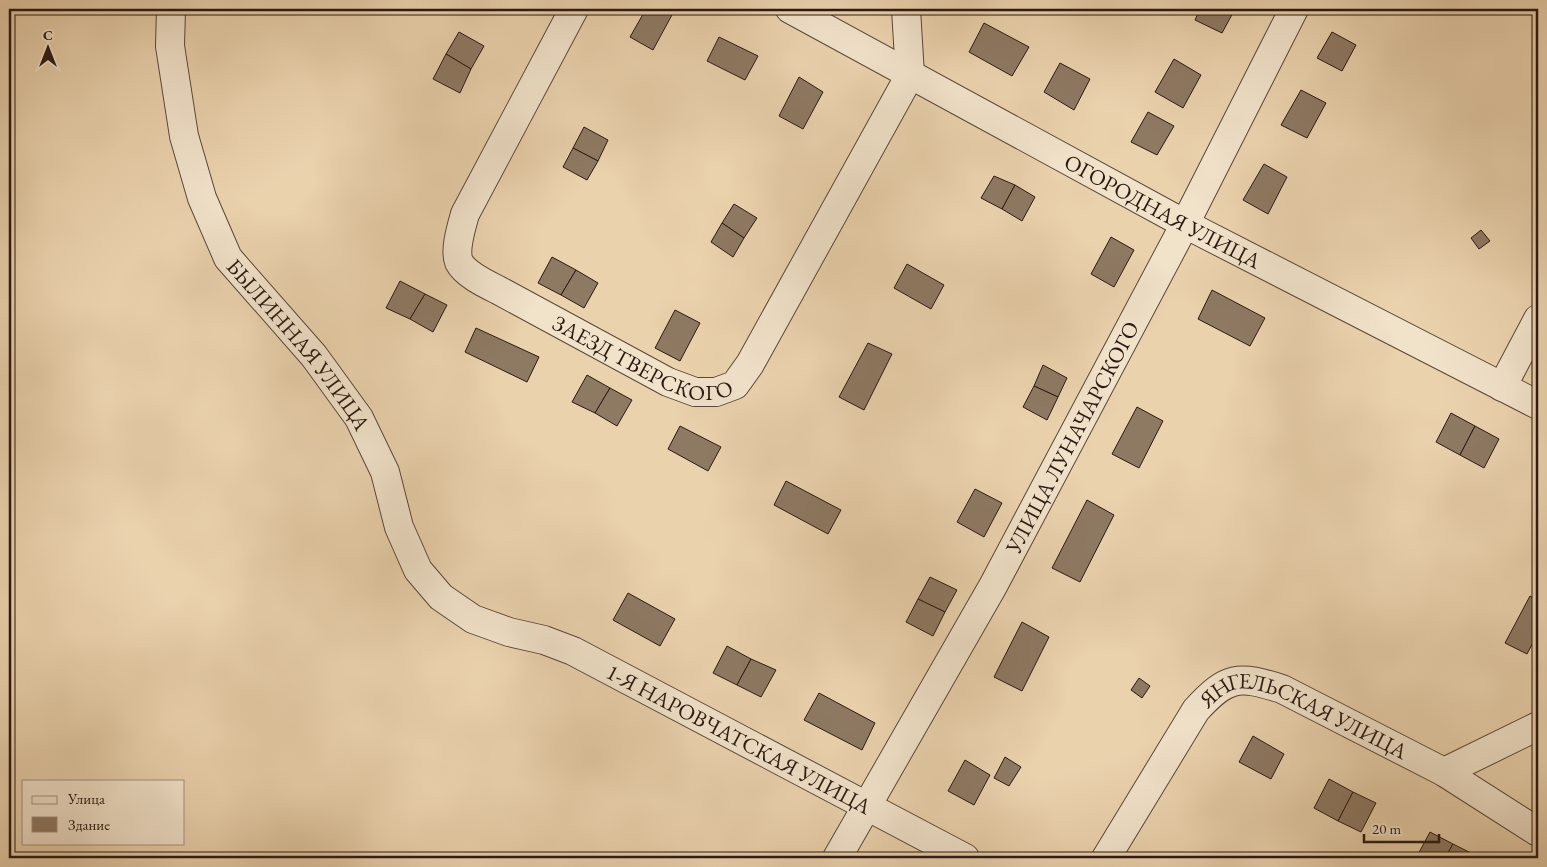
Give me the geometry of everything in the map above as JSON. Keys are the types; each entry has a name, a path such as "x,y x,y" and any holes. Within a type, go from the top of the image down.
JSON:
{"street":[{"name":"БЫЛИННАЯ УЛИЦА","path":"171,9 170,46 184,136 202,198 228,258 314,356 360,418 385,472 399,527 418,570 441,597 457,608 473,618 509,632"},
{"name":"ЗАЕЗД ТВЕРСКОГО","path":"574,9 465,214 458,241 459,261 473,276 498,290 668,382 694,392 716,392 734,386 750,364 910,75"},
{"name":"ОГОРОДНАЯ УЛИЦА","path":"790,9 1185,224 1538,405"},
{"path":"906,9 910,75"},
{"name":"УЛИЦА ЛУНАЧАРСКОГО","path":"837,858 993,586 1185,224 1294,9"},
{"path":"1502,387 1538,319"},
{"name":"1-Я НАРОВЧАТСКАЯ УЛИЦА","path":"509,632 544,640 573,650 964,858"},
{"name":"ЯНГЕЛЬСКАЯ УЛИЦА","path":"1106,858 1196,710 1212,693 1224,684 1244,680 1264,683 1282,689 1444,772 1538,832"},
{"path":"1444,772 1538,726"}],"building":[{"path":"646,9 666,9 673,13 653,50 630,37"},
{"path":"1200,9 1235,9 1222,33 1195,20"},
{"path":"984,23 1029,47 1012,76 969,52"},
{"path":"459,32 484,46 471,69 446,54"},
{"path":"1332,32 1356,45 1342,71 1317,58"},
{"path":"719,37 758,56 745,80 707,61"},
{"path":"446,54 471,69 460,93 433,79"},
{"path":"1174,59 1201,75 1183,108 1155,92"},
{"path":"1060,63 1090,79 1074,110 1044,92"},
{"path":"799,77 823,92 803,129 779,116"},
{"path":"1301,90 1326,103 1307,138 1281,125"},
{"path":"1148,112 1174,126 1157,155 1131,142"},
{"path":"584,127 608,140 598,161 573,148"},
{"path":"573,148 598,161 587,180 563,167"},
{"path":"1264,164 1287,177 1268,214 1243,200"},
{"path":"994,176 1015,185 1002,209 981,198"},
{"path":"1015,185 1035,197 1022,221 1002,209"},
{"path":"734,204 757,218 744,238 722,223"},
{"path":"722,223 744,238 733,257 711,242"},
{"path":"1481,230 1490,241 1479,249 1471,238"},
{"path":"1111,237 1134,250 1114,287 1091,274"},
{"path":"552,257 576,270 561,295 538,283"},
{"path":"907,264 944,285 931,309 894,288"},
{"path":"576,270 598,283 584,308 561,295"},
{"path":"400,281 425,294 410,319 386,308"},
{"path":"1212,290 1265,318 1250,346 1198,319"},
{"path":"425,294 447,305 433,332 410,319"},
{"path":"675,310 700,323 680,361 655,348"},
{"path":"476,328 539,357 527,382 465,352"},
{"path":"868,343 892,354 864,410 839,397"},
{"path":"1043,365 1067,378 1058,397 1034,386"},
{"path":"587,375 610,388 595,413 572,402"},
{"path":"1034,386 1058,397 1047,420 1023,407"},
{"path":"610,388 632,400 617,426 595,413"},
{"path":"1137,407 1163,421 1139,468 1112,454"},
{"path":"1451,413 1475,426 1460,455 1436,442"},
{"path":"680,426 721,447 708,471 668,449"},
{"path":"1475,426 1499,439 1484,468 1460,455"},
{"path":"786,481 841,510 828,534 774,505"},
{"path":"975,489 1002,503 984,537 957,522"},
{"path":"1087,500 1114,515 1080,582 1052,568"},
{"path":"930,577 957,590 945,612 918,599"},
{"path":"628,593 675,619 660,646 613,620"},
{"path":"1530,596 1538,601 1538,633 1527,654 1505,643"},
{"path":"918,599 945,612 933,636 906,622"},
{"path":"1022,622 1049,637 1022,691 994,677"},
{"path":"727,646 751,659 737,685 713,673"},
{"path":"751,659 776,670 761,697 737,685"},
{"path":"1139,678 1150,686 1142,698 1131,690"},
{"path":"819,693 875,723 862,750 804,720"},
{"path":"1253,736 1284,754 1271,779 1239,762"},
{"path":"1005,757 1021,767 1009,786 994,778"},
{"path":"965,760 990,775 974,805 948,791"},
{"path":"1329,779 1353,792 1338,821 1314,808"},
{"path":"1353,792 1376,803 1361,832 1338,821"},
{"path":"1430,832 1453,844 1445,858 1416,858"},
{"path":"1453,844 1477,856 1476,858 1445,858"}]}
